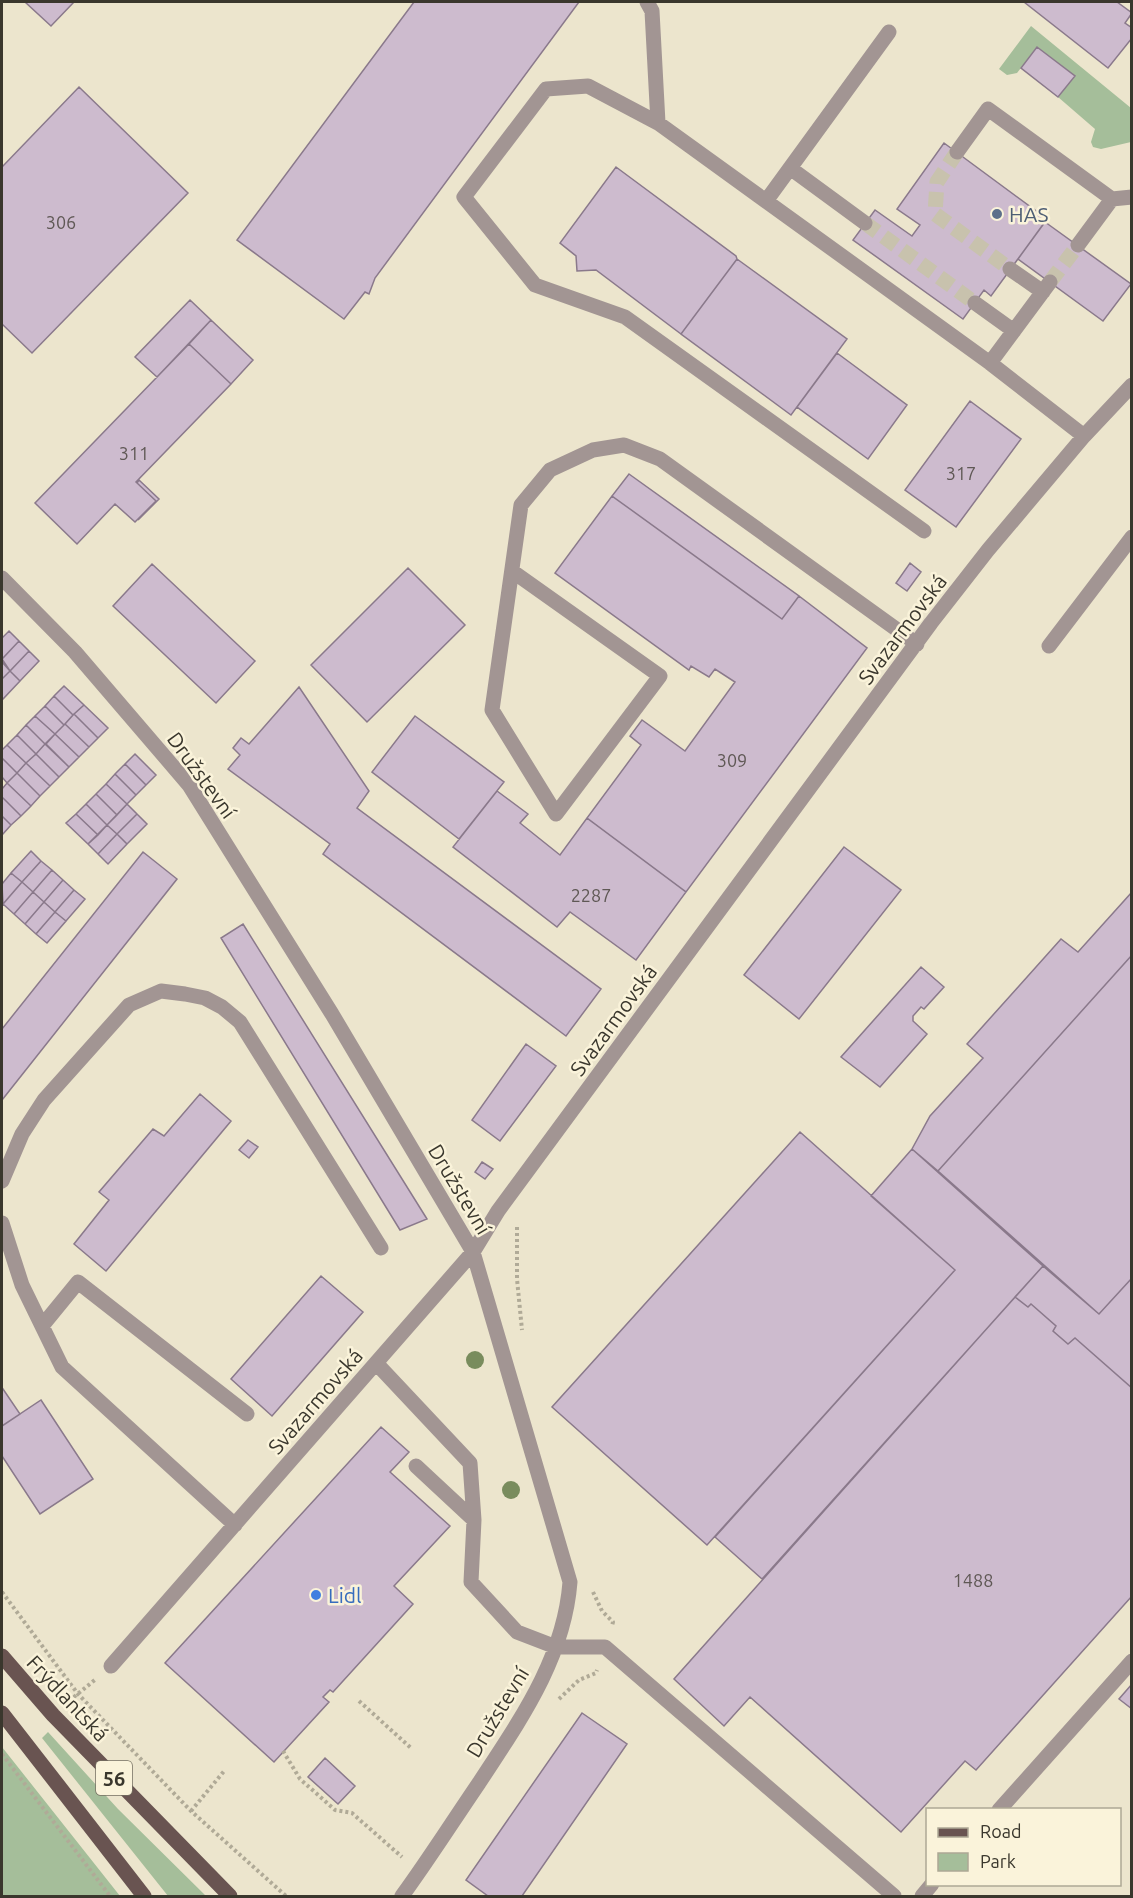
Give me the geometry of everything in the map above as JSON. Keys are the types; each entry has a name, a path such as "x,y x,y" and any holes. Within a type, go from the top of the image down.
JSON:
{"main road":[{"name":"Frýdlantská","path":"2,1656 54,1715 230,1896"},
{"name":"56","path":"2,1713 144,1896"}],"street":[{"path":"647,2 652,11 658,123"},
{"path":"766,201 889,32"},
{"path":"924,531 625,317 535,285 464,197 546,89 588,86 658,123 990,363 1084,436"},
{"path":"957,152 988,109 1112,199 1131,197"},
{"path":"790,168 866,223"},
{"path":"1078,245 1112,199"},
{"path":"990,363 1046,287 1010,269"},
{"path":"975,303 1014,331"},
{"name":"Svazarmovská","path":"111,1666 473,1252 498,1211 988,550 1084,436 1131,385"},
{"path":"512,571 660,676 556,814 492,710 521,506 550,470 593,450 624,445 660,459 917,644"},
{"path":"1049,646 1131,537"},
{"name":"Družstevní","path":"2,578 75,652 189,785 332,1014 473,1252 570,1582 565,1618 556,1647 534,1700 402,1896"},
{"path":"2,1181 22,1134 44,1100 129,1005 161,991 185,994 205,998 222,1007 240,1022 381,1248"},
{"path":"2,1223 22,1285 62,1367 235,1525"},
{"path":"42,1326 78,1282 248,1414"},
{"path":"376,1363 470,1463 474,1520 471,1582 517,1632 556,1647 605,1647 894,1896"},
{"path":"416,1466 474,1520"},
{"path":"1000,1808 1131,1661"}],"path":[{"path":"498,1211 517,1226 517,1279 522,1332"},
{"path":"556,1702 579,1680 596,1673 613,1622 595,1599 590,1582"},
{"path":"2,1592 78,1694 191,1811 286,1896"},
{"path":"359,1701 411,1748"},
{"path":"283,1751 300,1779 335,1810 352,1813 420,1872"},
{"path":"2,1754 110,1896"},
{"path":"191,1811 225,1770"}],"green space":[{"path":"1031,26 1131,108 1131,142 1101,149 1093,147 1091,142 1095,129 1058,97 1074,75 1037,47 1017,73 1007,75 999,69"},
{"path":"48,1732 118,1809 206,1896 168,1896 42,1738"},
{"path":"2,1747 120,1896 2,1896"}],"building":[{"path":"25,2 74,2 51,26"},
{"path":"414,2 579,2 375,278 369,294 365,292 344,319 237,240"},
{"path":"1024,2 1117,2 1132,13 1125,23 1132,28 1132,38 1108,68"},
{"path":"1037,47 1075,76 1058,97 1021,68"},
{"path":"79,87 188,193 32,353 2,324 2,167"},
{"path":"944,143 1047,219 991,296 984,290 963,319 853,240 875,210 912,236 920,225 897,209"},
{"path":"616,167 736,256 737,259 681,334 596,270 577,271 576,256 560,243"},
{"path":"1045,222 1131,284 1103,321 1018,259"},
{"path":"737,259 847,339 791,415 681,334"},
{"path":"190,300 211,320 157,377 135,357"},
{"path":"211,320 253,360 231,384 189,344"},
{"path":"189,344 231,384 136,482 156,501 135,522 115,504 77,544 35,503"},
{"path":"837,353 907,405 868,459 797,407"},
{"path":"970,401 1021,439 956,527 905,490"},
{"path":"629,474 799,596 782,619 612,496"},
{"path":"139,480 159,499 138,520 156,501 137,483"},
{"path":"612,496 782,619 799,596 867,648 686,892 587,818 641,745 630,736 642,720 685,751 735,682 715,669 709,677 691,666 689,670 555,573"},
{"path":"910,563 921,572 907,591 896,583"},
{"path":"152,564 255,661 216,703 113,606"},
{"path":"408,568 465,625 367,722 311,665"},
{"path":"9,631 19,641 2,659 2,638"},
{"path":"19,641 29,651 10,671 2,659"},
{"path":"29,651 39,661 20,681 10,671"},
{"path":"2,662 10,671 2,679"},
{"path":"10,671 20,681 2,700 2,679"},
{"path":"64,686 84,705 73,715 54,696"},
{"path":"299,687 369,791 357,808 601,989 566,1036 323,854 330,844 228,769 240,755 233,748 241,738 249,744"},
{"path":"54,696 73,715 64,725 45,706"},
{"path":"84,705 108,728 98,738 74,714"},
{"path":"45,706 64,725 55,734 35,716"},
{"path":"74,714 98,738 89,747 65,724"},
{"path":"35,716 55,734 45,744 26,725"},
{"path":"415,716 504,782 459,839 372,772"},
{"path":"65,724 89,747 79,757 55,734"},
{"path":"26,725 45,744 36,754 17,735"},
{"path":"55,734 79,757 69,767 46,744"},
{"path":"17,735 36,754 26,763 7,745"},
{"path":"45,744 69,767 59,777 36,754"},
{"path":"7,745 26,763 17,773 2,758 2,750"},
{"path":"36,754 59,777 50,786 26,763"},
{"path":"135,754 156,775 146,785 125,764"},
{"path":"2,758 17,773 7,783 2,777"},
{"path":"26,763 50,786 40,796 17,773"},
{"path":"125,764 146,785 136,795 115,774"},
{"path":"17,773 40,796 31,806 7,783"},
{"path":"115,774 136,795 127,804 106,784"},
{"path":"7,783 31,806 21,816 2,797 2,789"},
{"path":"106,784 127,804 117,815 96,794"},
{"path":"497,791 528,814 520,823 560,855 587,818 686,892 636,960 570,912 557,927 453,847"},
{"path":"96,794 117,815 107,825 86,804"},
{"path":"2,797 21,816 11,825 2,816"},
{"path":"86,804 107,825 98,835 76,814"},
{"path":"127,804 137,814 117,834 107,825"},
{"path":"76,814 98,835 88,844 66,823"},
{"path":"137,814 147,824 127,844 117,834"},
{"path":"2,816 11,825 2,835"},
{"path":"107,825 117,834 98,854 88,844"},
{"path":"117,834 127,844 108,864 98,854"},
{"path":"844,847 901,890 799,1019 744,975"},
{"path":"31,851 41,861 22,882 11,873"},
{"path":"143,852 177,879 2,1100 2,1029"},
{"path":"41,861 52,870 33,892 22,882"},
{"path":"52,870 63,880 44,902 33,892"},
{"path":"11,873 22,882 3,904 2,884"},
{"path":"63,880 74,890 55,912 44,902"},
{"path":"22,882 33,892 14,914 3,904"},
{"path":"74,890 85,899 66,921 55,912"},
{"path":"33,892 44,902 25,924 14,914"},
{"path":"1132,892 1132,955 938,1171 912,1149 930,1116 983,1058 967,1044 1061,939 1078,952"},
{"path":"44,902 55,912 36,934 25,924"},
{"path":"55,912 66,921 47,943 36,934"},
{"path":"243,924 427,1219 400,1230 221,938"},
{"path":"1132,955 1132,1278 1099,1314 938,1171"},
{"path":"921,967 944,987 924,1009 921,1007 913,1016 913,1021 927,1034 880,1087 841,1057"},
{"path":"526,1044 556,1066 500,1141 472,1120"},
{"path":"200,1094 231,1121 106,1271 74,1244 109,1200 99,1192 153,1129 164,1136"},
{"path":"800,1132 955,1270 707,1545 552,1407"},
{"path":"248,1140 258,1147 249,1158 239,1150"},
{"path":"912,1149 1043,1266 762,1579 715,1537 955,1270 871,1196"},
{"path":"482,1162 493,1169 485,1179 475,1172"},
{"path":"1043,1266 1099,1314 1132,1278 1132,1388 1075,1338 1068,1344 1053,1331 1056,1326 1031,1304 1028,1307 1015,1297"},
{"path":"321,1276 363,1312 272,1416 231,1379"},
{"path":"1015,1297 1028,1307 1031,1304 1056,1326 1053,1331 1068,1344 1075,1338 1132,1388 1132,1596 976,1770 965,1761 901,1832 750,1697 724,1726 674,1679"},
{"path":"3,1389 20,1414 2,1426 2,1391"},
{"path":"41,1400 93,1479 40,1514 2,1456 2,1426"},
{"name":"Lidl","path":"381,1427 409,1452 390,1472 450,1526 394,1586 413,1604 333,1692 330,1690 323,1697 329,1702 274,1762 165,1663"},
{"path":"1132,1684 1132,1709 1119,1699"},
{"path":"582,1713 627,1744 522,1896 488,1896 466,1880"},
{"path":"325,1758 355,1786 338,1804 308,1777"}],"tunnel":[{"path":"957,152 937,182 935,214 1010,269"},
{"path":"865,223 975,303"},
{"path":"1050,282 1078,245"}],"place":[{"name":"HAS","path":"997,214"},
{"name":"Lidl","path":"316,1595"}]}
